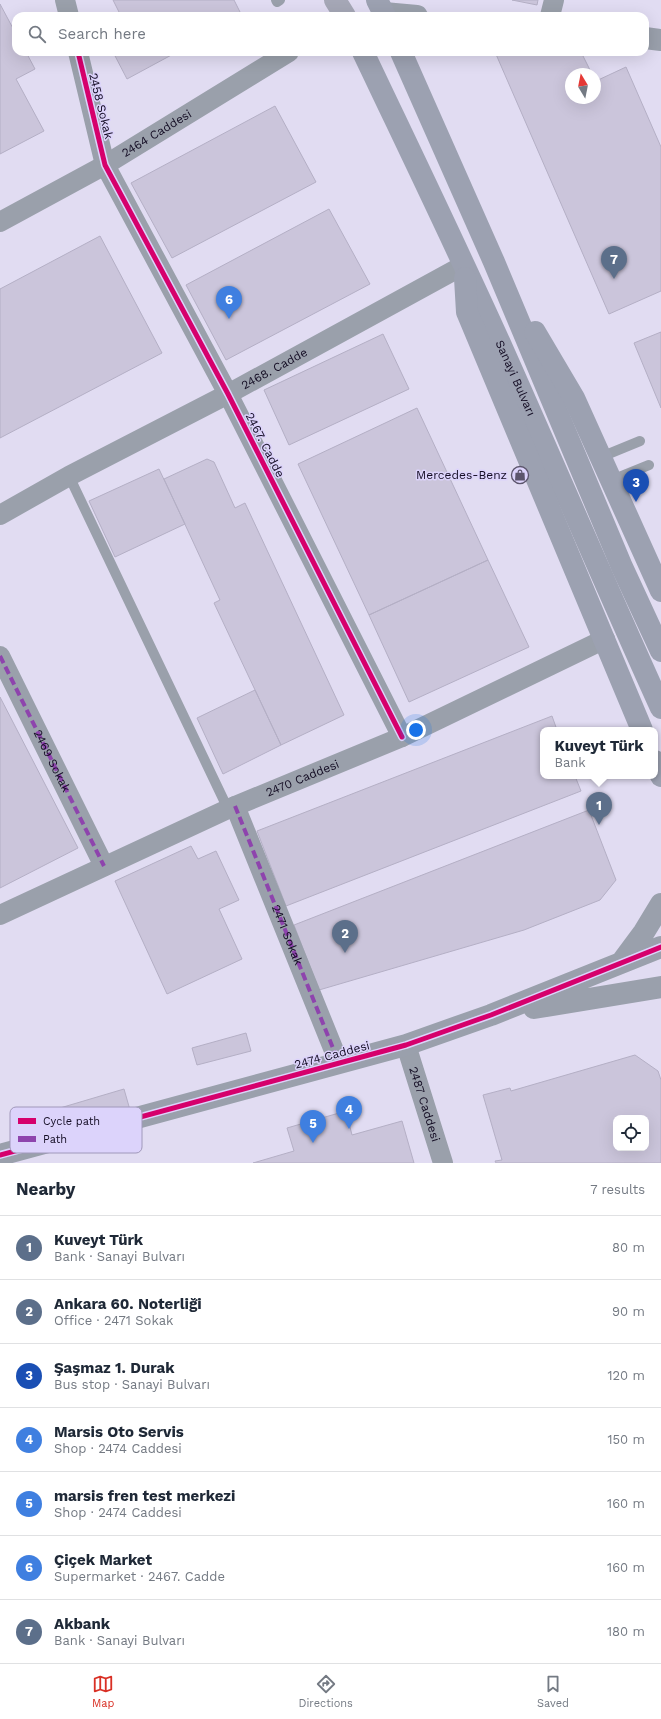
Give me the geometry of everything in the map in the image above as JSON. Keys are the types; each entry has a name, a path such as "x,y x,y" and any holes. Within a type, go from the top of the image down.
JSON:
{"highway":[{"path":"337,0 343,12"}],"main road":[{"name":"Sanayi Bulvarı","path":"365,56 503,350 607,589 661,708"},
{"name":"Sanayi Bulvarı","path":"403,56 494,262 622,567 661,651"},
{"path":"494,262 574,398 661,592"},
{"path":"464,265 467,312 641,727"}],"street":[{"path":"65,0 68,12"},
{"path":"551,12 554,0"},
{"path":"384,7 402,12"},
{"path":"649,38 661,40"},
{"name":"2458 Sokak","path":"79,56 105,165"},
{"name":"2464 Caddesi","path":"0,222 105,165 282,56"},
{"name":"2467. Cadde","path":"105,165 228,394 402,737"},
{"name":"2468. Cadde","path":"0,515 69,476 228,394 464,265"},
{"name":"2470 Caddesi","path":"0,915 231,807 402,737 604,639"},
{"name":"2469 Sokak","path":"0,656 104,866"},
{"name":"2471 Sokak","path":"231,807 339,1063"},
{"path":"621,963 644,932 661,904"},
{"name":"2474 Caddesi","path":"142,1116 406,1045 491,1015 661,947"},
{"name":"2474 Caddesi","path":"491,1015 661,987"},
{"name":"2487 Caddesi","path":"406,1045 444,1163"},
{"name":"2474 Caddesi","path":"0,1155 10,1152"}],"lane":[{"path":"276,0 277,2 280,0"},
{"path":"601,457 640,440"},
{"path":"612,480 649,464"},
{"path":"69,476 231,807"}],"building":[{"path":"113,0 234,0 240,12 119,12"},
{"path":"512,0 538,0 537,5"},
{"path":"0,4 12,26 12,56 28,56 35,69 16,79 44,131 0,154"},
{"path":"115,56 170,56 127,79"},
{"path":"497,56 583,56 589,68 565,68 565,104 601,104 601,79 626,67 661,147 661,291 609,314"},
{"path":"275,106 316,182 172,258 131,183"},
{"path":"329,209 370,284 226,360 186,285"},
{"path":"100,236 162,353 0,438 0,289"},
{"path":"661,332 661,408 634,343"},
{"path":"383,334 409,389 289,445 264,390"},
{"path":"417,408 488,560 369,615 298,464"},
{"path":"207,459 214,462 235,508 245,503 344,715 281,745 214,603 220,600 164,479"},
{"path":"159,469 185,524 115,557 89,501"},
{"path":"488,560 529,647 409,702 369,615"},
{"path":"255,690 281,745 223,774 197,718"},
{"path":"0,697 78,848 0,888"},
{"path":"552,716 556,727 540,727 540,779 576,779 581,791 286,906 257,831"},
{"path":"589,810 616,880 600,900 524,930 319,990 294,925"},
{"path":"191,846 198,859 216,851 239,900 219,909 242,959 167,994 115,881"},
{"path":"246,1033 251,1051 197,1065 192,1048"},
{"path":"635,1055 658,1071 661,1080 661,1163 496,1163 495,1161 502,1160 483,1095 510,1088 511,1091"},
{"path":"124,1089 129,1107 63,1107"},
{"path":"346,1111 352,1135 402,1121 414,1163 253,1163 294,1151 287,1128"}],"marked path":[{"path":"0,656 104,866"},
{"path":"235,806 339,1063"}],"cycle path":[{"path":"79,56 105,165 228,394 402,737"},
{"path":"142,1117 406,1045 491,1015 661,947"},
{"path":"0,1155 10,1152"}],"place":[{"name":"Akbank","path":"614,279"},
{"name":"Çiçek Market","path":"229,319"},
{"name":"Mercedes-Benz","path":"520,475"},
{"name":"Şaşmaz 1. Durak","path":"636,502"},
{"name":"Kuveyt Türk","path":"599,825"},
{"name":"Ankara 60. Noterliği","path":"345,953"},
{"name":"Marsis Oto Servis","path":"349,1129"},
{"name":"marsis fren test merkezi","path":"313,1143"}]}
